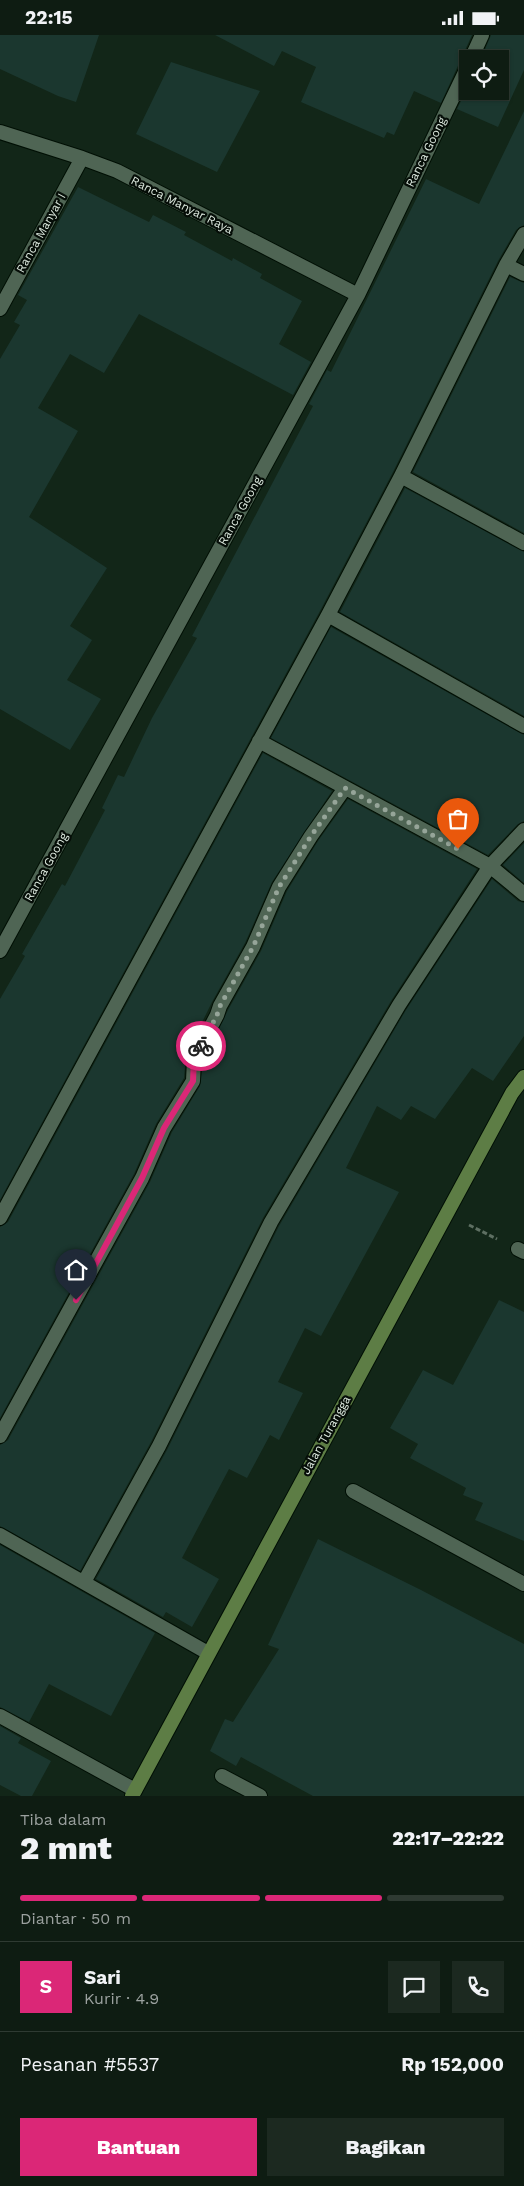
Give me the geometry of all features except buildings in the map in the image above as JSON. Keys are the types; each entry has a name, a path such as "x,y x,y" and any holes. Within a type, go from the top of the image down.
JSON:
{"main road":[{"name":"Jalan Turangga","path":"133,1793 446,1213 512,1093 524,1077"}],"street":[{"path":"475,50 482,35"},
{"name":"Ranca Goong","path":"0,951 358,295 459,85"},
{"name":"Ranca Manyar Raya","path":"0,132 117,171 358,295"},
{"name":"Ranca Manyar I","path":"0,309 82,158"},
{"path":"0,1218 328,615 401,476 506,265 524,234"},
{"path":"506,265 524,274"},
{"path":"401,476 524,543"},
{"path":"328,615 524,726"},
{"path":"259,741 490,866 524,894"},
{"path":"0,1436 142,1178 164,1128 193,1081 194,1059 220,1006 253,947 279,887 311,836 345,788"},
{"path":"84,1582 159,1446 271,1222 399,1005 490,866 524,831"},
{"path":"353,1491 524,1584"},
{"path":"0,1535 208,1653"},
{"path":"0,1716 133,1793"},
{"path":"222,1776 260,1796"}],"path":[{"path":"446,1213 521,1250"}],"way so far":[{"path":"201,1046 220,1006 253,947 279,887 311,836 345,788 458,849"}],"route":[{"path":"76,1300 142,1178 164,1128 193,1081 194,1059 201,1046"}]}
